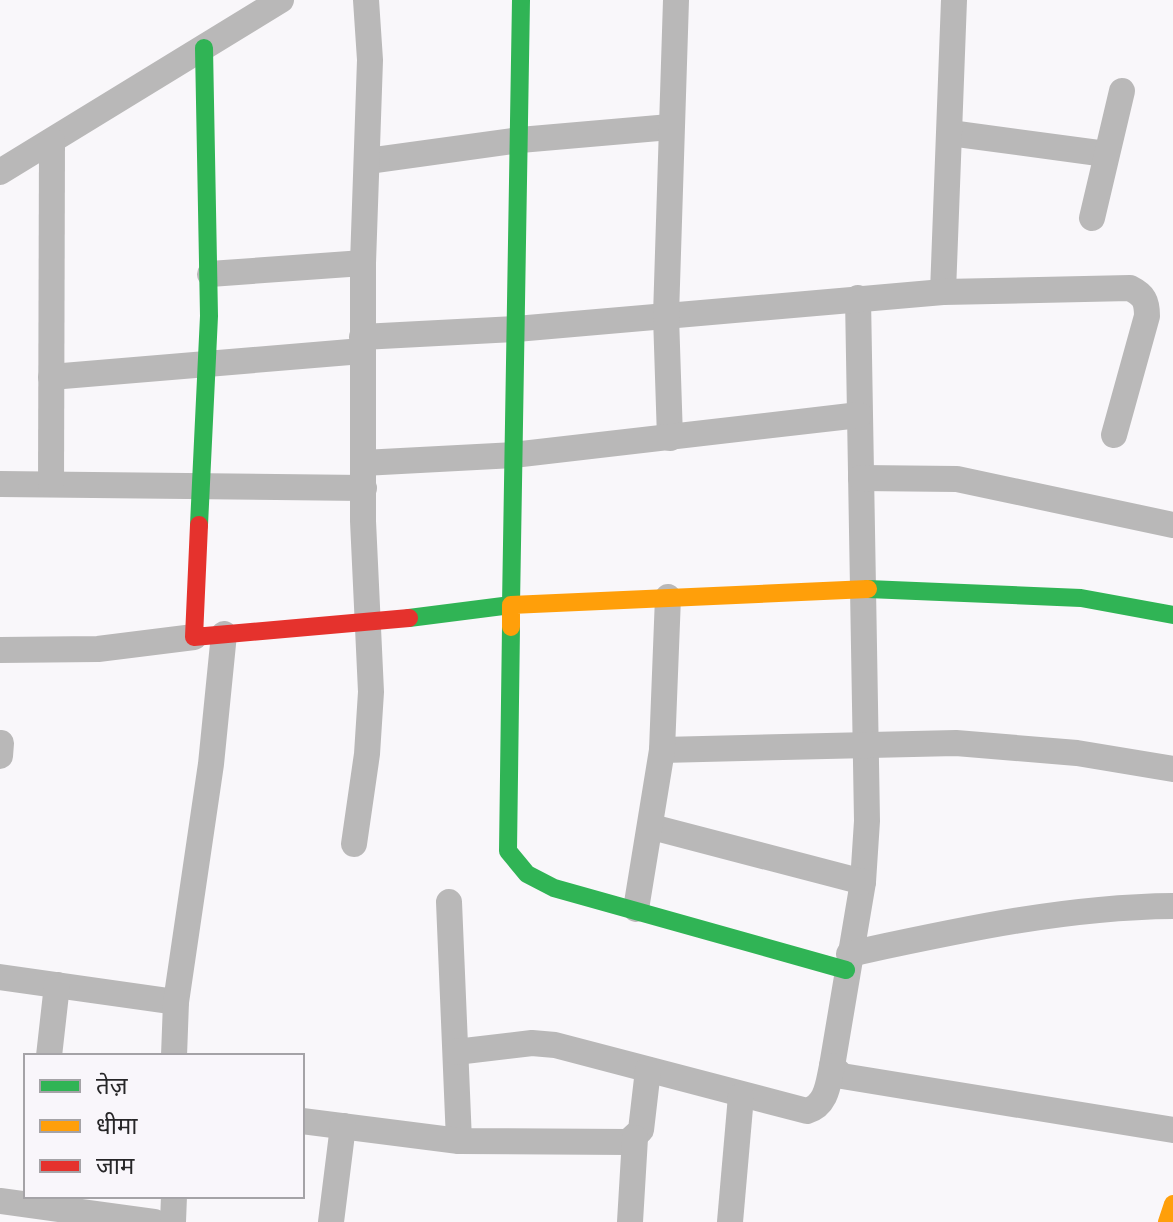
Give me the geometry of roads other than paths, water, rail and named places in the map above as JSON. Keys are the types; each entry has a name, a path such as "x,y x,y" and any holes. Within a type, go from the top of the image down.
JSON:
{"street":[{"path":"0,172 281,0"},
{"path":"354,844 367,754 371,692 362,344 370,60 366,0"},
{"path":"521,0 508,851 515,865 527,877 554,888 848,962 995,924 1125,906 1173,906"},
{"path":"670,438 666,316 676,0"},
{"path":"943,292 954,0"},
{"path":"194,637 210,274 204,48"},
{"path":"1092,218 1122,91"},
{"path":"368,161 520,140 670,127"},
{"path":"950,133 1106,154"},
{"path":"51,484 52,141"},
{"path":"210,274 363,263"},
{"path":"51,377 208,364 362,344 858,298 943,292 1130,288 1142,294 1147,304 1147,316 1114,435"},
{"path":"456,1052 532,1043 555,1045 793,1109 816,1108 823,1100 832,1066 863,882 868,747 861,589 858,298"},
{"path":"0,484 200,487 364,475 859,415"},
{"path":"861,478 957,479 1173,525"},
{"path":"0,650 98,649 224,634 369,623 511,605 861,589 1081,598 1173,615"},
{"path":"636,909 652,827 662,750 668,597"},
{"path":"174,1054 176,1002 209,780 224,634"},
{"path":"662,750 956,743 1016,746 1173,769"},
{"path":"652,827 863,882"},
{"path":"449,902 459,1141"},
{"path":"0,977 176,1002"},
{"path":"49,1054 57,985"},
{"path":"832,1066 842,1076 1173,1130"},
{"path":"304,1121 459,1141 628,1142 641,1130 648,1070"},
{"path":"730,1222 741,1096"},
{"path":"331,1222 343,1126"},
{"path":"630,1222 635,1138"},
{"path":"173,1222 174,1198"},
{"path":"0,1201 29,1200 154,1222"},
{"path":"1167,1222 1173,1204"}]}
